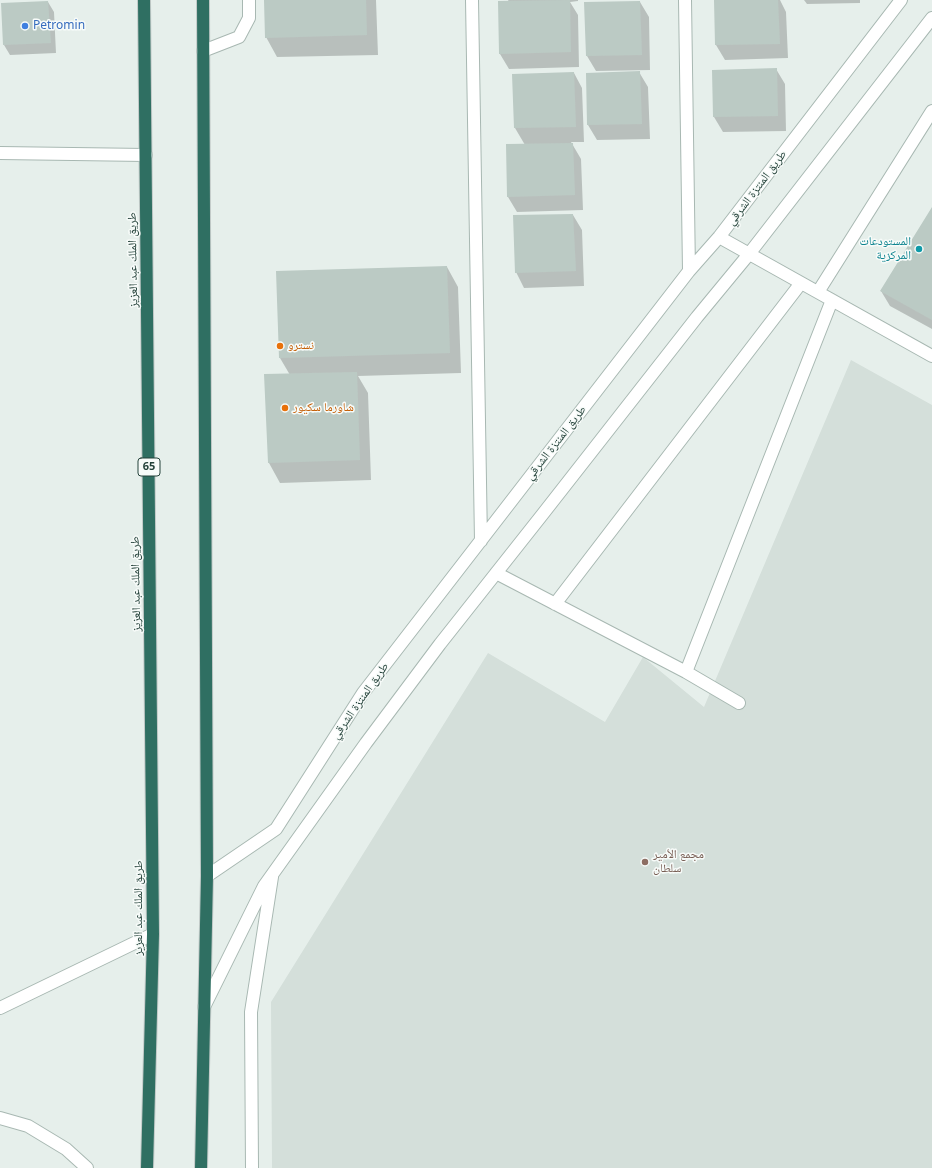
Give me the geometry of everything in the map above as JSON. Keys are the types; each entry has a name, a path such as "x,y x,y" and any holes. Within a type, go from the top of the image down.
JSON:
{"highway":[{"name":"طريق الملك عبد العزيز","path":"144,0 153,934 148,1168"},
{"path":"201,1168 207,876 203,0"}],"street":[{"path":"204,51 239,37 249,18 248,0"},
{"path":"472,0 481,541"},
{"path":"685,0 688,271"},
{"name":"طريق المنتزة الشرقي","path":"207,876 276,829 363,693 688,271 719,237 891,6 901,0"},
{"path":"204,1007 264,886 435,650 697,317 749,254 932,18"},
{"path":"818,292 932,111"},
{"path":"0,154 146,154"},
{"path":"719,237 932,356"},
{"path":"555,604 801,283"},
{"path":"686,672 832,300"},
{"path":"496,573 686,672 739,704"},
{"path":"252,1168 251,1012 273,873"},
{"path":"0,1008 153,934"},
{"path":"0,1118 28,1126 66,1149 87,1168"}],"shaded area":[{"name":"مجمع الأمير سلطان","path":"851,360 932,405 932,1168 272,1168 271,1002 488,653 605,722 643,657 704,707"}],"building":[{"path":"264,0 366,0 367,35 265,38"},
{"path":"570,0 571,52 499,54 498,1"},
{"path":"714,0 778,0 780,44 715,45"},
{"path":"48,1 51,43 3,45 1,3"},
{"path":"640,1 642,55 586,56 584,2"},
{"path":"777,68 778,116 713,117 712,70"},
{"path":"640,71 642,124 587,125 586,73"},
{"path":"574,72 576,127 514,128 512,74"},
{"path":"573,143 575,195 507,197 506,144"},
{"name":"المستودعات المركزية","path":"932,207 932,320 880,291"},
{"path":"573,214 576,271 515,273 513,215"},
{"path":"447,266 450,353 279,358 276,271"},
{"path":"357,372 360,460 268,463 264,374"}],"place":[{"name":"Petromin","path":"25,26"},
{"name":"المستودعات المركزية","path":"919,249"},
{"name":"نسترو","path":"280,346"},
{"name":"شاورما سكيور","path":"285,408"},
{"name":"مجمع الأمير سلطان","path":"645,862"}]}
